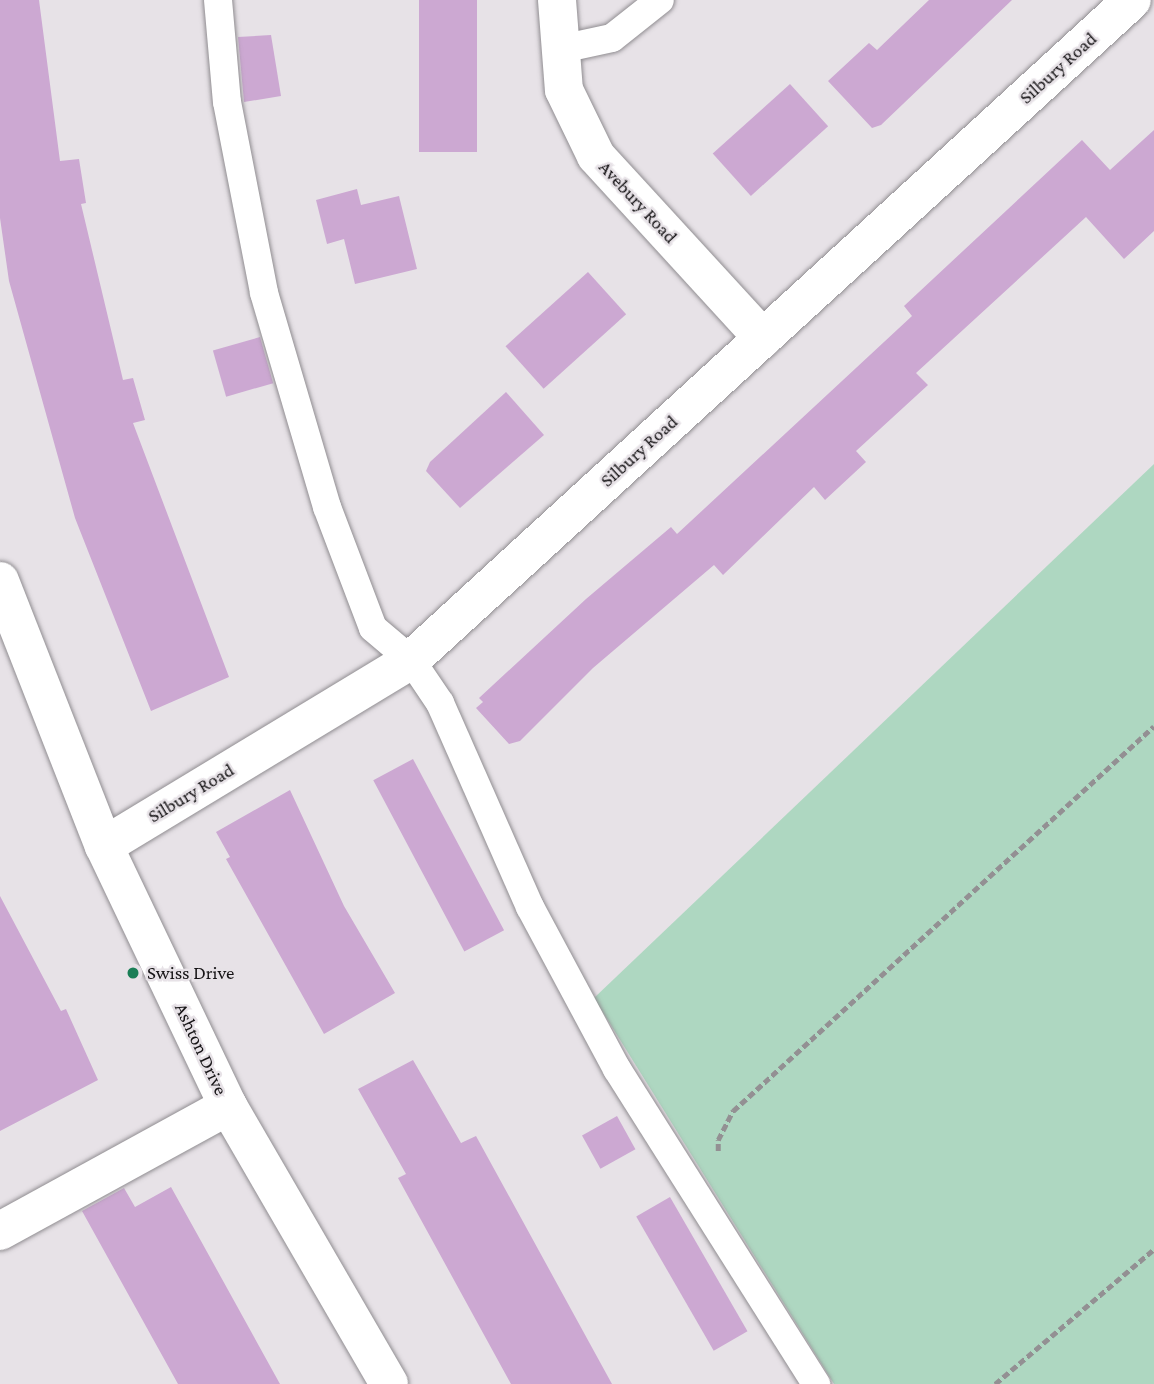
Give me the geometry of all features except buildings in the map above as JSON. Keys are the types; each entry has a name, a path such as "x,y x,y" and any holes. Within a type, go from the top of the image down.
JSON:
{"street":[{"name":"Avebury Road","path":"558,0 564,90 596,156 763,338"},
{"name":"Silbury Road","path":"104,846 411,660 1132,0"},
{"name":"Ashton Drive","path":"0,581 104,846 228,1107 389,1384"},
{"path":"0,1231 228,1107"}],"lane":[{"path":"218,0 227,102 264,293 327,507 373,628 411,660 440,703 530,907 617,1069 817,1384"},
{"path":"561,49 612,38 660,0"}],"path":[{"path":"719,1159 718,1140 733,1111 1154,726"},
{"path":"995,1384 1154,1249"}],"green space":[{"path":"1154,464 1154,1384 834,1384 594,998"}],"place":[{"name":"Swiss Drive","path":"133,973"}]}
